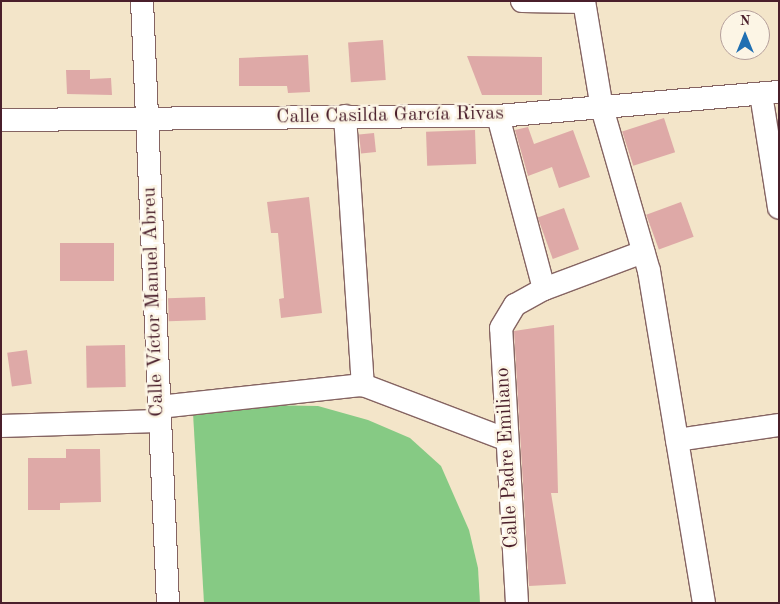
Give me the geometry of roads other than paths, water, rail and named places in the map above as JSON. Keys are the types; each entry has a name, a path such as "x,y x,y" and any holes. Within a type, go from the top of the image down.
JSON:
{"street":[{"name":"Calle Víctor Manuel Abreu","path":"142,1 168,603"},
{"path":"522,1 584,2 602,108 643,252 704,603"},
{"name":"Calle Casilda García Rivas","path":"1,120 498,116 770,93"},
{"path":"770,93 779,208"},
{"path":"345,116 363,385"},
{"path":"498,116 544,289 643,252"},
{"name":"Calle Padre Emiliano","path":"517,603 505,439 501,328 507,314 544,289"},
{"path":"1,426 159,414 363,385 505,439"},
{"path":"677,440 779,425"}]}
